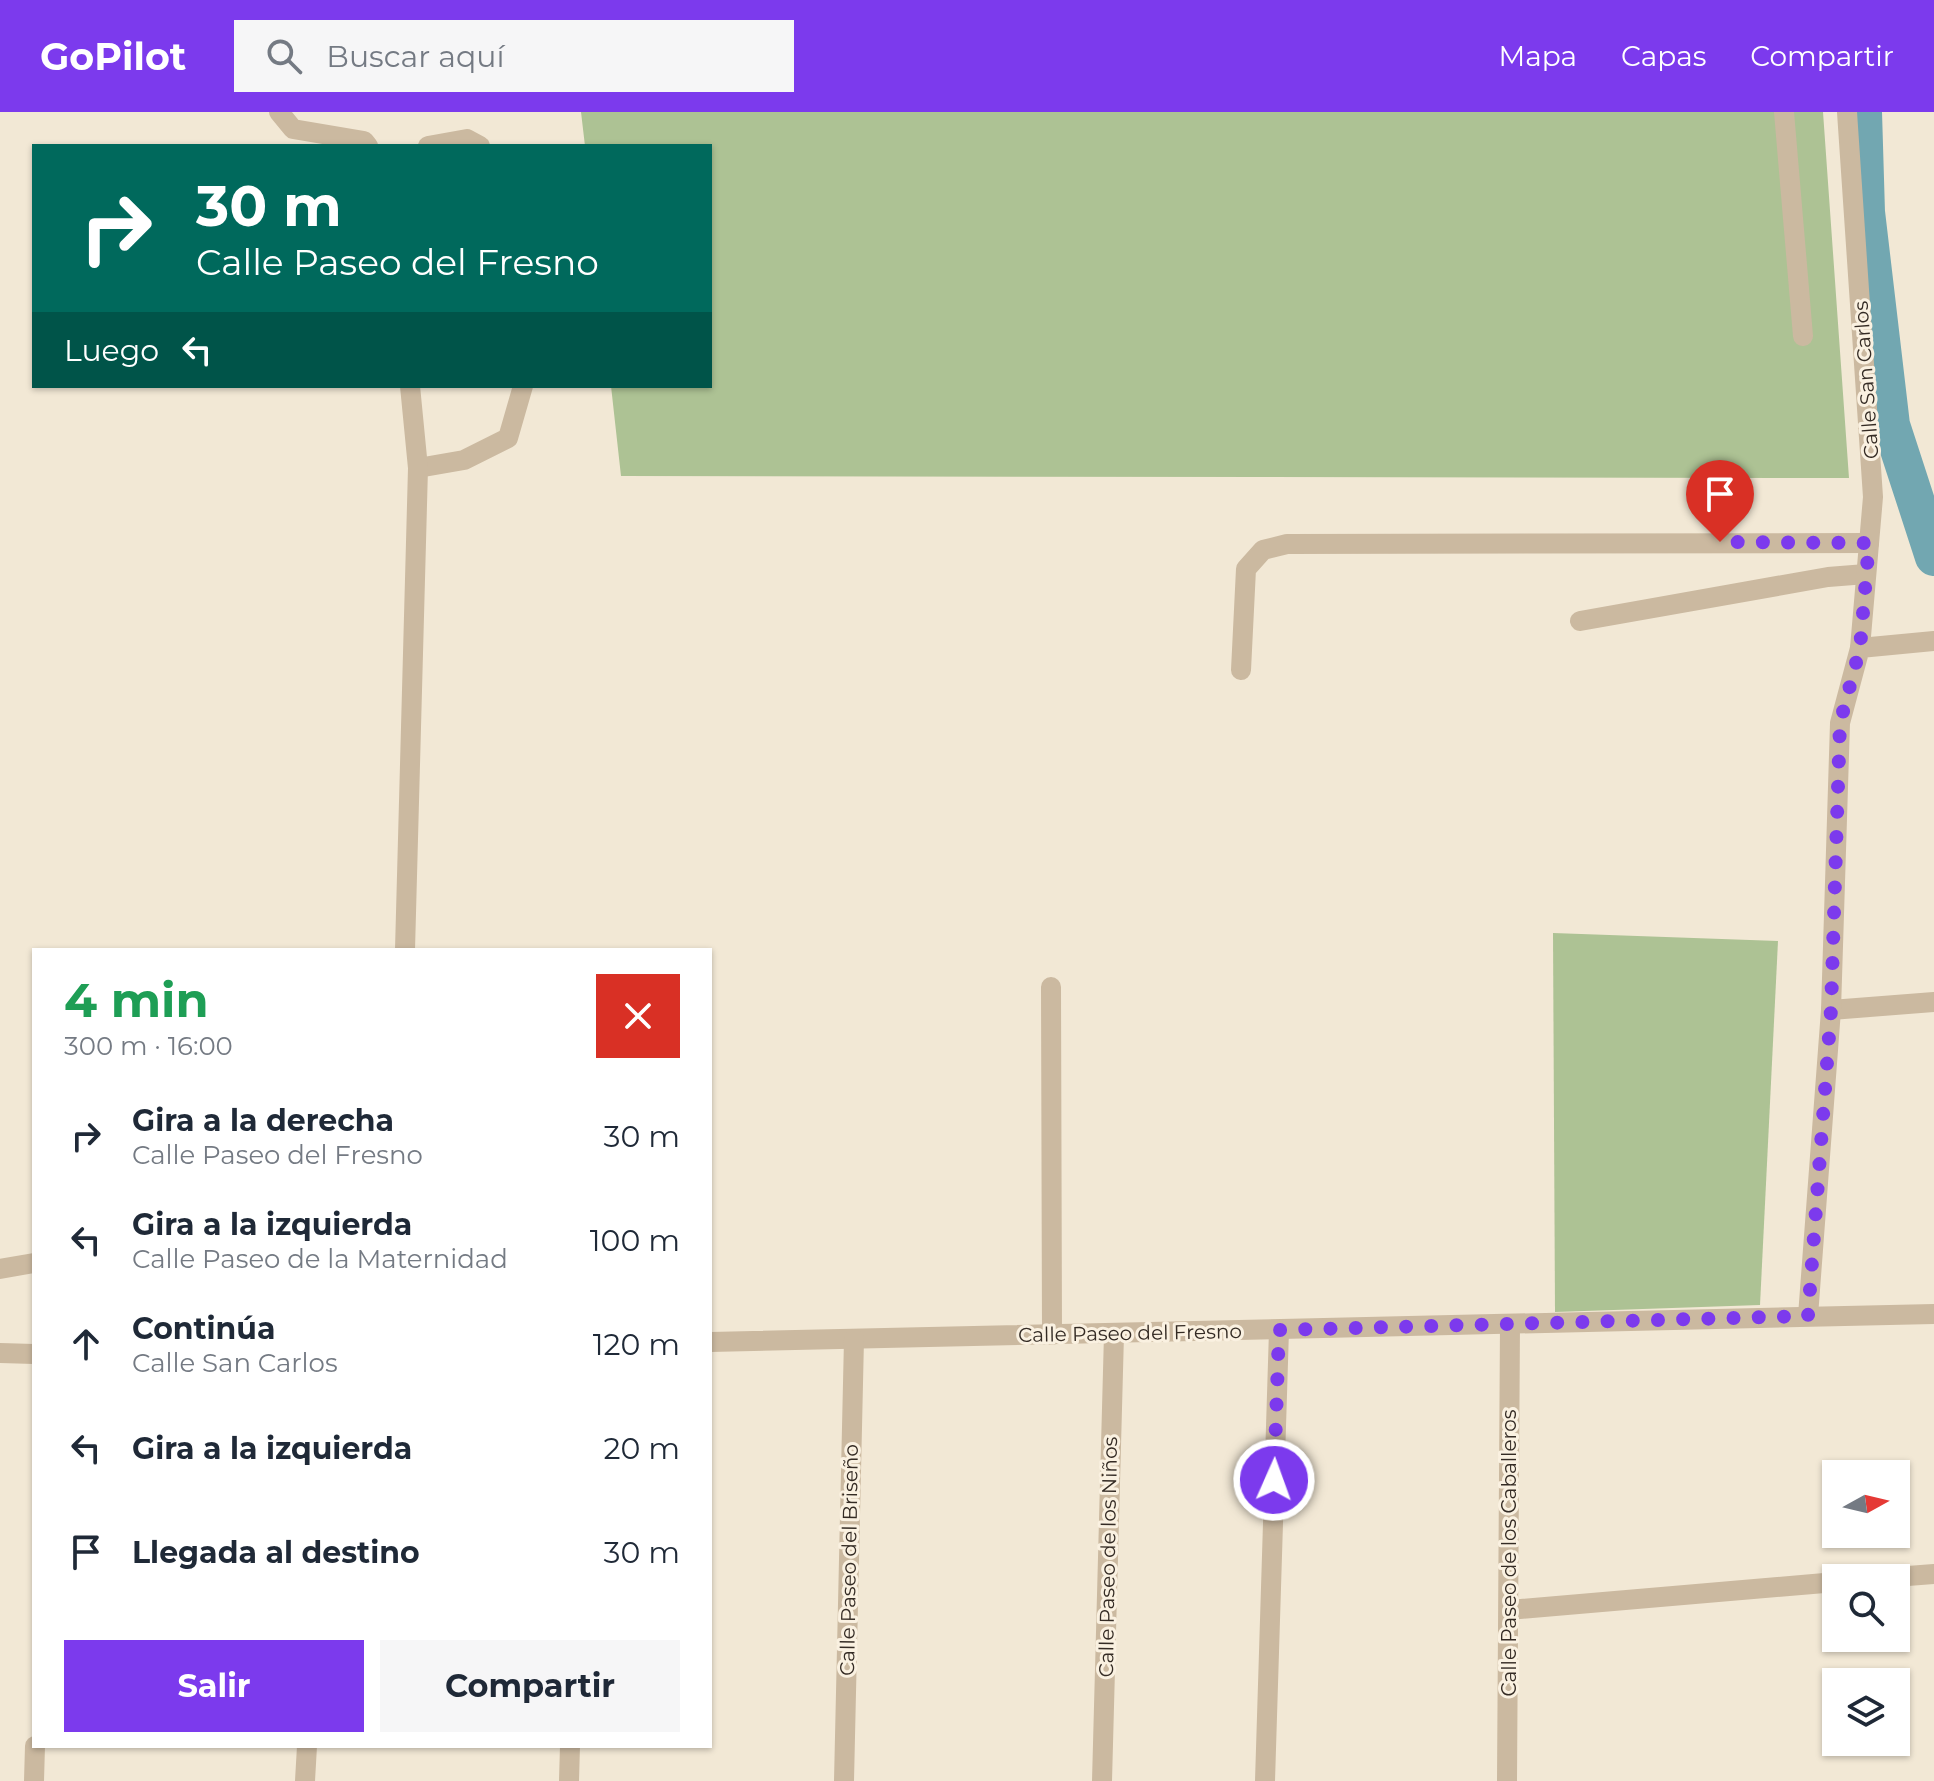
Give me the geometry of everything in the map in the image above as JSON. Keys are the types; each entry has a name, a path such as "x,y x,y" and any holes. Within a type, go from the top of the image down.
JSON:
{"street":[{"path":"279,112 293,129 364,141 366,144"},
{"path":"1784,112 1803,336"},
{"name":"Calle San Carlos","path":"1808,1316 1831,1010 1840,723 1860,648 1869,543 1871,467 1847,112"},
{"path":"439,144 467,139 476,144"},
{"path":"405,948 418,468 410,388"},
{"path":"418,468 464,460 508,438 522,388"},
{"path":"1241,670 1246,569 1263,550 1287,544 1869,543"},
{"path":"1580,621 1828,577 1866,574"},
{"path":"1860,648 1926,642"},
{"path":"1051,987 1052,1335"},
{"path":"1831,1010 1934,1002"},
{"path":"0,1269 32,1263"},
{"name":"Calle Paseo del Fresno","path":"712,1342 1934,1314"},
{"name":"Calle Paseo de los Caballeros","path":"1507,1781 1510,1324"},
{"path":"1265,1781 1279,1330"},
{"name":"Calle Paseo de los Niños","path":"1102,1781 1114,1334"},
{"name":"Calle Paseo del Briseño","path":"844,1781 854,1339"},
{"path":"0,1353 32,1354"},
{"path":"1910,1576 1934,1574"},
{"path":"1509,1610 1822,1583"},
{"path":"34,1781 35,1748"},
{"path":"305,1781 307,1748"},
{"path":"569,1781 570,1748"}],"green space":[{"path":"581,112 1823,112 1849,478 621,476 611,388 712,388 712,144 585,144"},
{"path":"1553,933 1778,941 1760,1305 1555,1312"}],"waterway":[{"path":"1863,112 1866,212 1891,425 1934,557"}],"route":[{"path":"1274,1480 1279,1330 1808,1316 1831,1010 1840,723 1860,648 1869,543 1720,542"}]}
